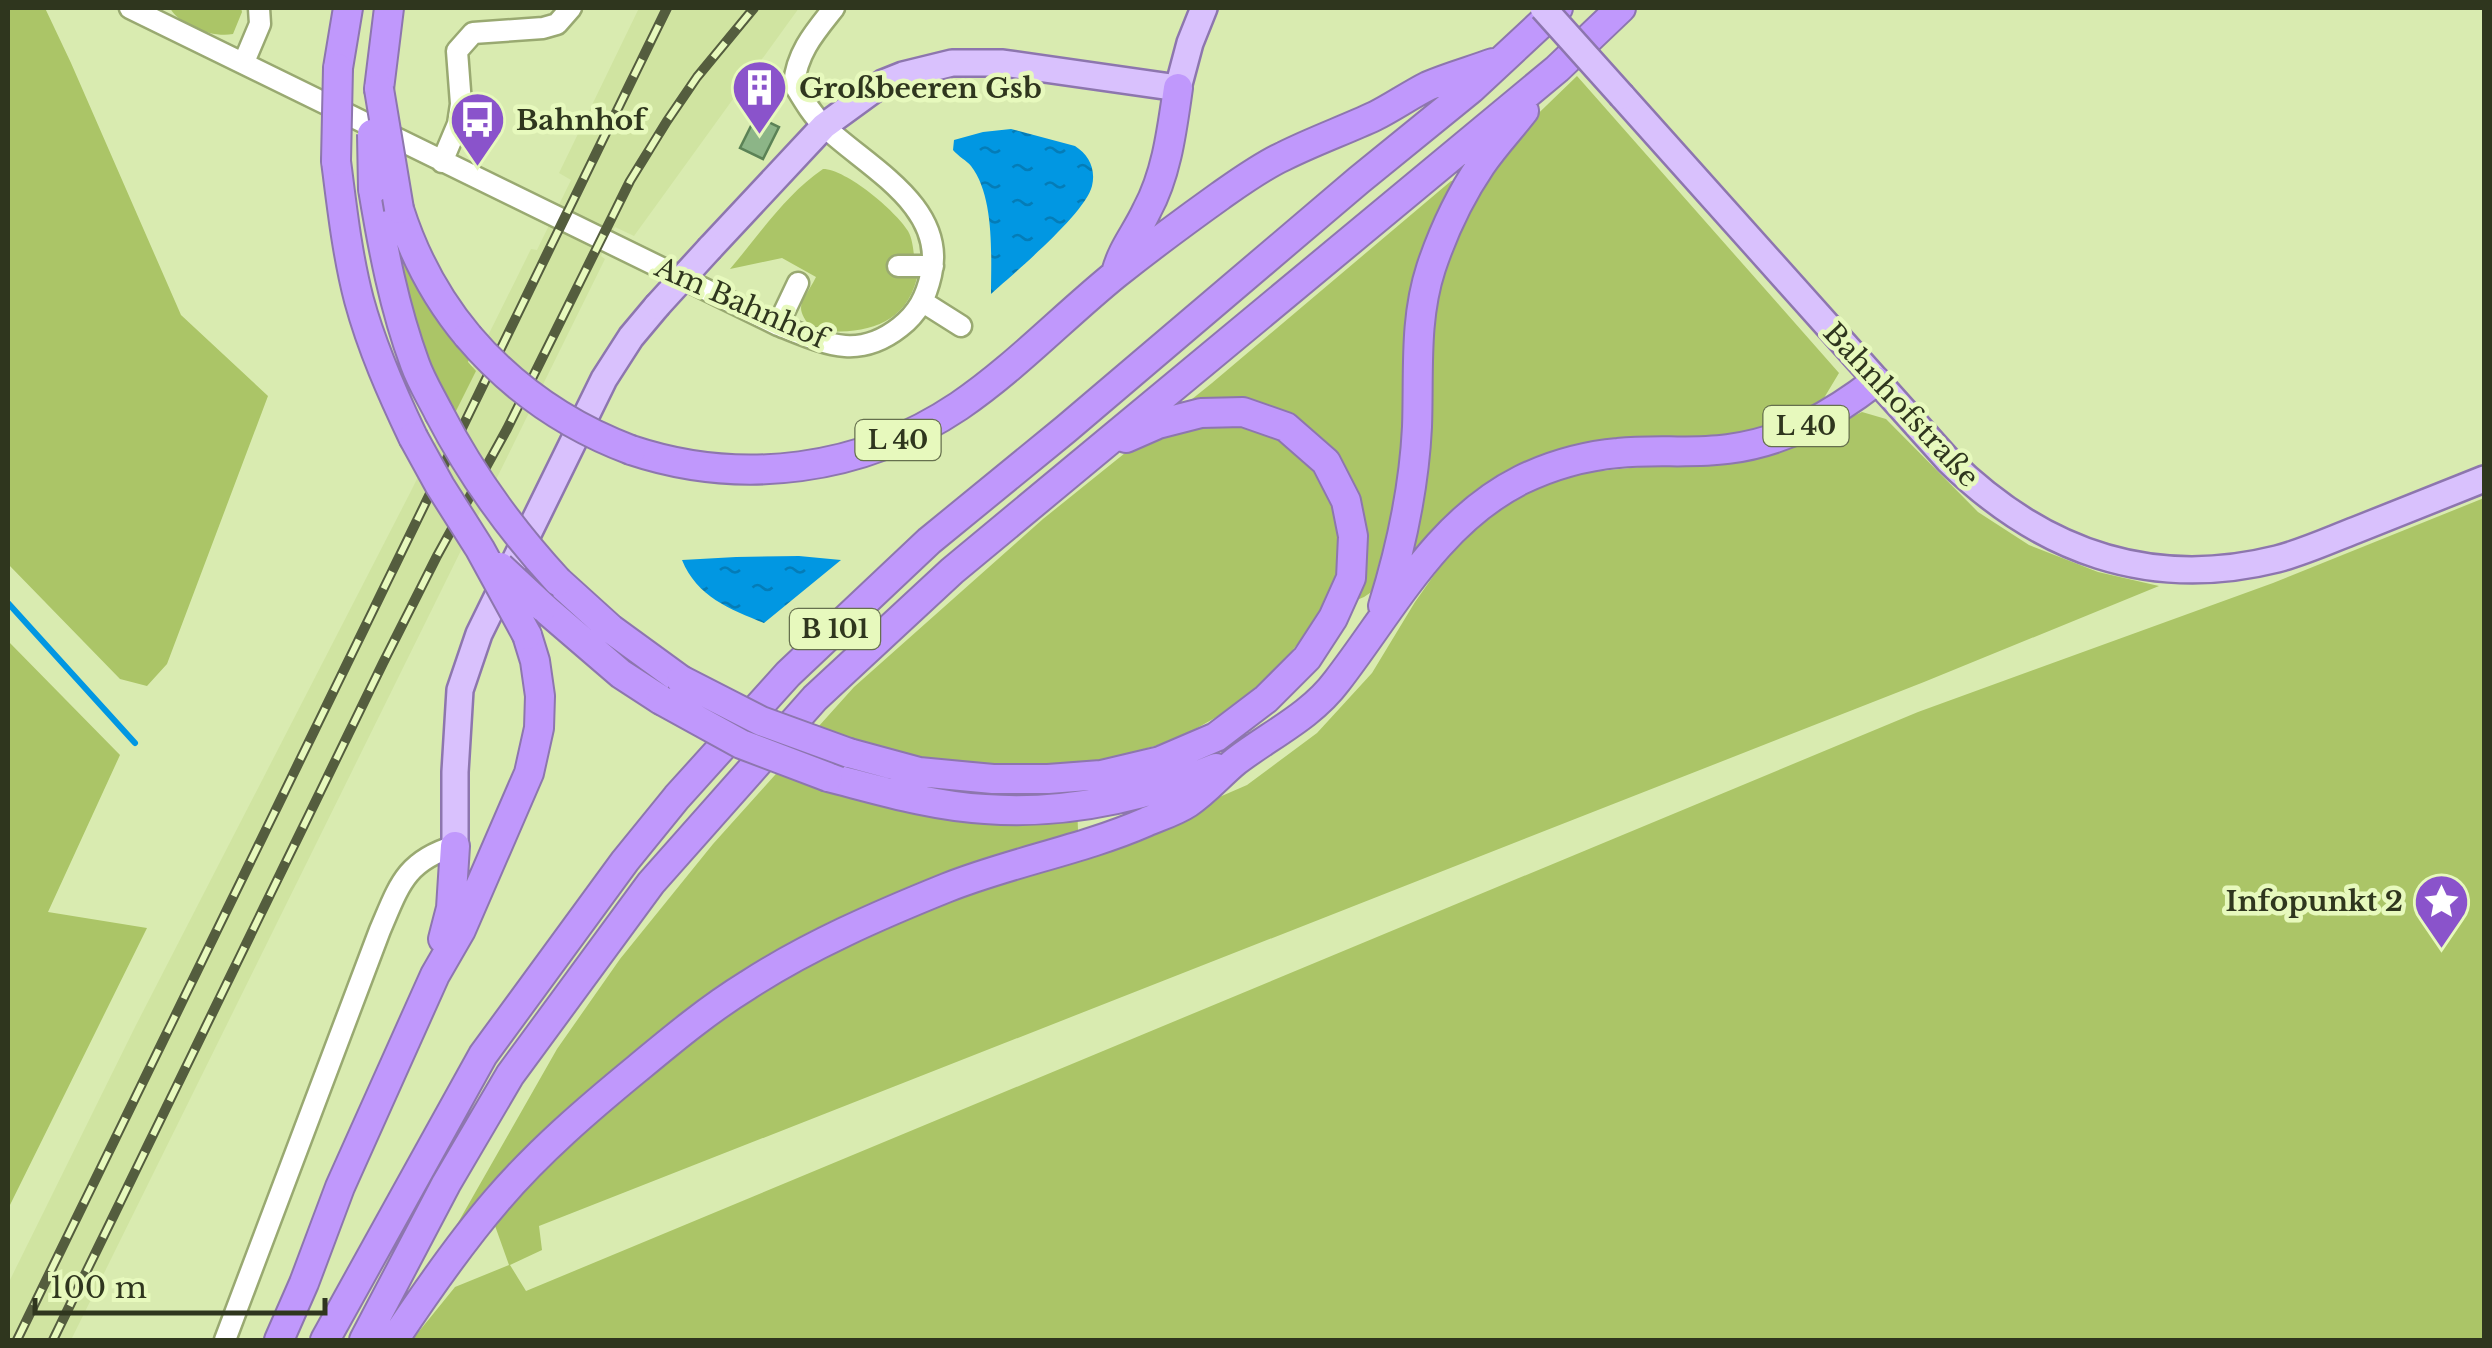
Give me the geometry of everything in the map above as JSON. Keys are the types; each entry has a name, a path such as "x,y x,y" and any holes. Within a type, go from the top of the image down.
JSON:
{"highway":[{"name":"L 40","path":"348,8 338,68 336,161 359,300 386,381 413,438 480,548 610,666 661,700 741,744 828,777 915,800 985,810 1046,810 1110,802 1174,785 1236,760 1293,722 1334,685 1378,622 1459,524 1518,482 1582,458 1755,444 1810,424 1876,381"},
{"name":"L 40","path":"389,8 379,89 400,210 427,275 452,317 505,375 576,425 631,450 677,463 729,470 798,468 897,440 958,406 1045,338 1115,275 1122,252 1156,191 1170,144 1178,88"},
{"name":"B 101","path":"325,1340 482,1055 626,860 788,674 929,541 1471,89 1558,8"},
{"name":"B 101","path":"364,1340 446,1184 510,1075 651,883 816,698 952,571 1556,69 1620,8"},
{"path":"1115,275 1219,197 1280,158 1375,116 1430,86 1504,59"},
{"path":"1378,622 1406,525 1417,430 1418,349 1431,269 1454,210 1482,164 1556,69"},
{"path":"379,89 371,116 374,190 396,307 416,368 483,490 558,581 611,629 681,680 761,721 919,772 1048,779 1101,775 1160,761 1216,736 1266,699 1307,658 1333,618 1351,578 1353,536 1346,501 1326,462 1286,427 1242,412 1201,413 1172,420 1097,450"},
{"path":"278,1340 340,1188 435,975 461,930 533,760 540,696 536,661 527,635 480,548"},
{"path":"394,1340 498,1198 575,1120 748,984 852,928 950,886 1126,831 1186,804 1236,760"},
{"path":"435,975 451,908 455,846"}],"main road":[{"name":"L 40","path":"1178,88 1204,8"},
{"name":"Bahnhofstraße","path":"1543,8 1948,460 1974,486 2036,530 2118,562 2195,571 2240,566 2279,558 2484,478"},
{"path":"455,846 458,708 464,672 604,379 657,306 824,126 883,83 903,74 952,63 1037,66 1178,88"}],"street":[{"path":"244,62 260,24 260,8"},
{"path":"442,162 462,104 457,50 473,33 557,24 570,8"},
{"path":"834,8 808,40 796,65 794,84 824,126 907,196 930,233 933,266 898,266"},
{"name":"Am Bahnhof","path":"141,10 442,162 778,325 822,342 856,348 885,338 911,318 922,302 933,266"},
{"path":"778,325 798,283"},
{"path":"922,302 960,326"},
{"path":"224,1340 400,885 410,870 433,853 455,846"}],"shaded area":[{"path":"8,8 45,8 181,315 268,396 167,664 147,686 120,679 8,564"},
{"path":"170,8 241,8 242,12 233,34 225,35 189,25"},
{"path":"639,8 799,8 634,236 615,227 601,256 605,259 71,1340 8,1340 8,1284 531,249 537,250 571,180 559,173"},
{"path":"1577,76 1839,373 1821,403 1796,417 1740,435 1591,444 1364,597 1321,615 1257,694 1176,740 1076,768 1078,831 929,885 795,948 439,1256 557,1049 620,959 713,844 854,687 1043,519 1212,383 1451,181 1485,176 1518,133"},
{"path":"823,169 870,192 908,231 914,255 899,255 899,270 917,278 902,308 878,325 848,331 814,331 801,304 816,277 782,258 730,269 785,203"},
{"path":"392,220 476,371 455,413 430,368 406,301"},
{"path":"1862,412 1886,419 1978,512 2029,545 2098,572 2159,586 539,1226 542,1250 510,1265 526,1291 1918,712 2273,583 2484,498 2484,1340 412,1340 455,1287 509,1265 494,1223 565,1142 686,1042 801,967 940,903 1155,825 1247,785 1317,733 1372,673 1463,534 1528,491 1580,473 1733,464 1781,451"},
{"path":"8,641 120,755 48,912 147,928 8,1209"}],"water":[{"path":"1011,129 1075,146 1090,163 1093,180 1087,198 1063,227 991,294 988,210 979,179 953,150 954,140"},
{"path":"736,557 841,560 764,623 706,593 682,560"}],"building":[{"name":"Großbeeren Gsb","path":"756,116 779,127 763,159 740,148"}],"waterway":[{"path":"8,603 135,743"}],"railway":[{"path":"17,1340 667,8"},
{"path":"53,1340 383,663 507,429 630,181 697,77 754,8"}],"place":[{"name":"Großbeeren Gsb","path":"760,137"},
{"name":"Bahnhof","path":"477,169"},
{"name":"Infopunkt 2","path":"2442,950"}]}
